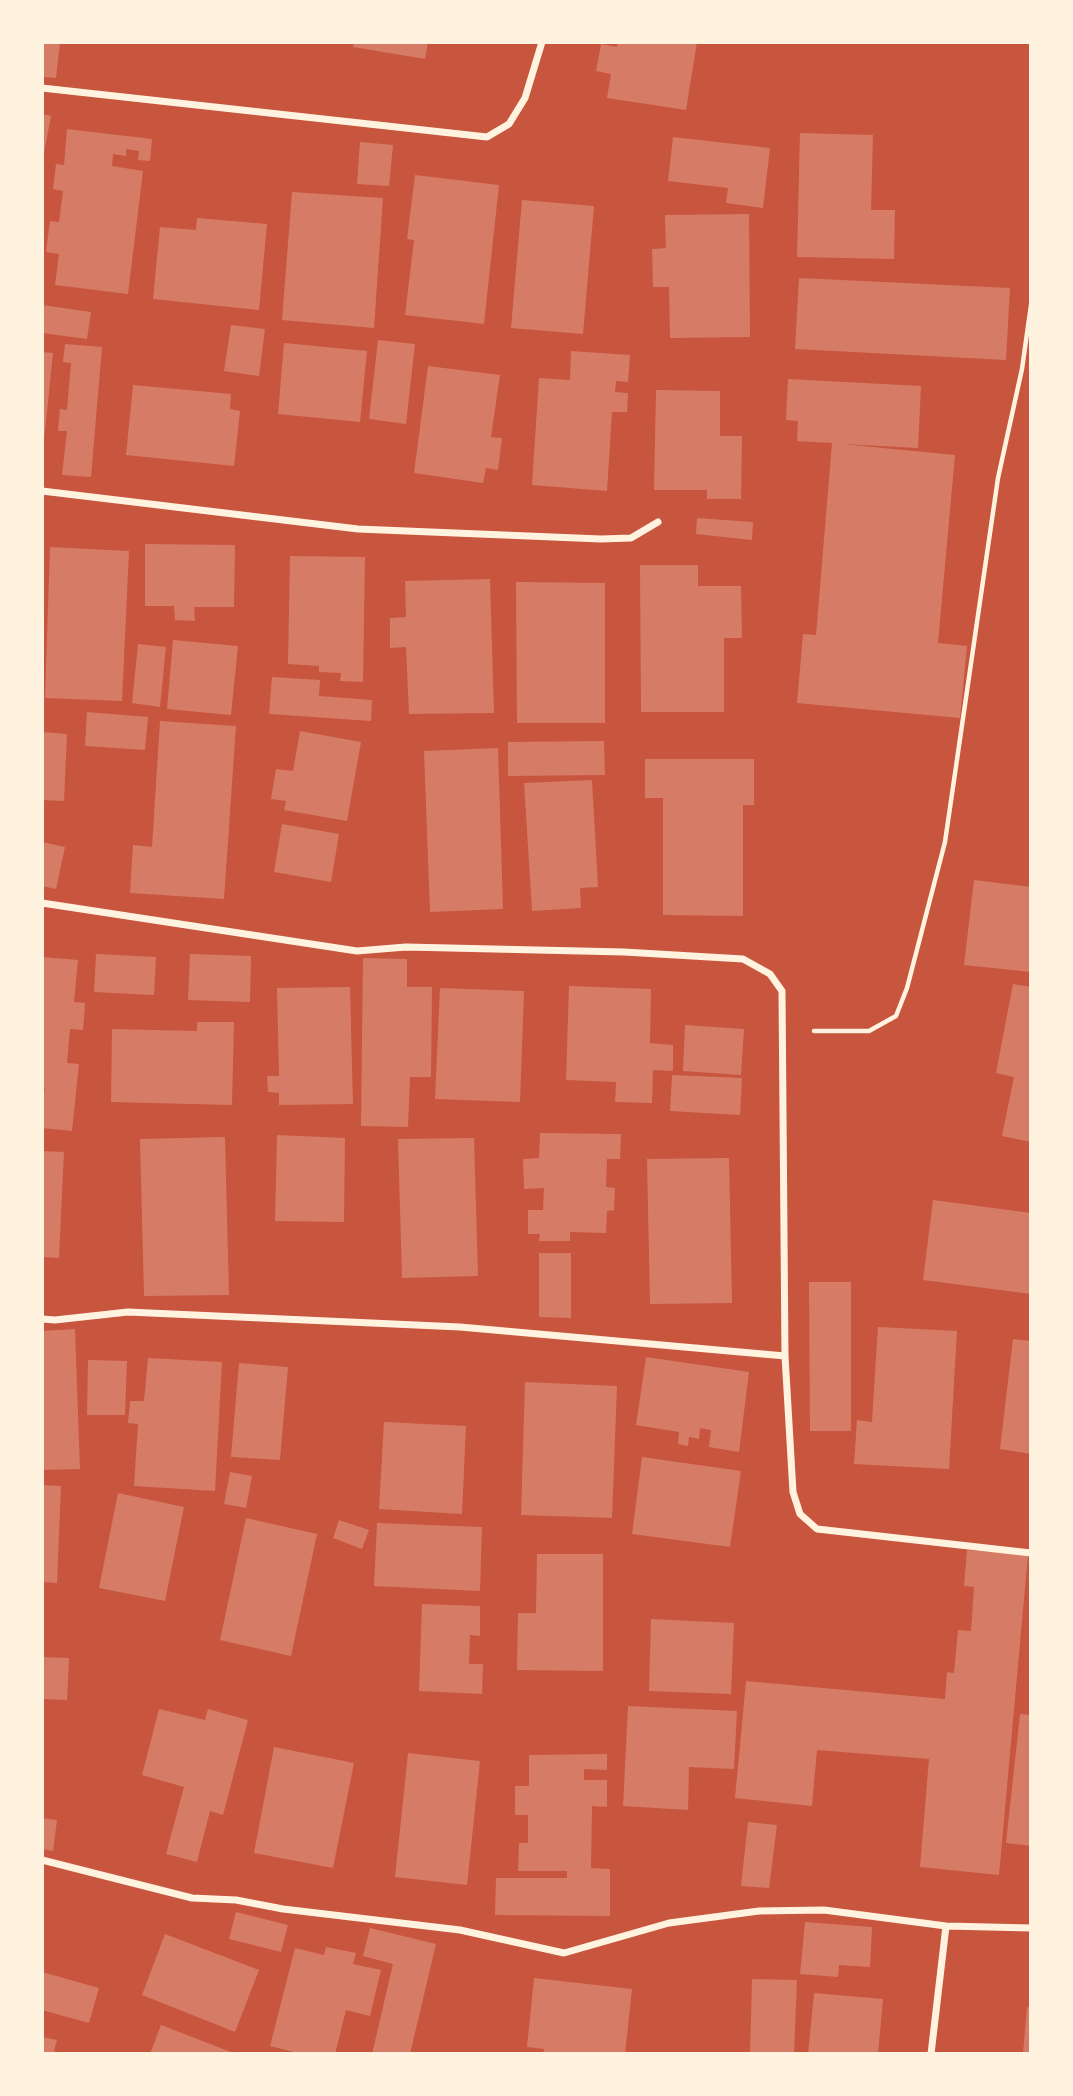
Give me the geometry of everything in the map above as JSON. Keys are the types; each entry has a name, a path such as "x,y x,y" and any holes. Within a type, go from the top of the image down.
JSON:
{"street":[{"path":"42,88 487,137 509,124 520,107 542,42"},
{"path":"42,491 358,529 601,539 631,538 658,522"},
{"path":"42,903 357,951 420,947 624,952 743,959 770,974 782,991 785,1356 793,1492 800,1514 817,1529 1031,1553"},
{"path":"42,1319 128,1312 460,1327 785,1356"},
{"path":"42,1860 192,1898 236,1900 283,1909 460,1930 564,1953 669,1923 759,1911 824,1910 946,1926 1031,1928"},
{"path":"931,2054 946,1926"}],"path":[{"path":"782,1031 869,1031 896,1016 907,988 945,842 998,478 1022,369 1031,305"}],"building":[{"path":"42,42 60,42 56,78 42,77"},
{"path":"354,42 428,42 425,59 353,47"},
{"path":"618,42 697,42 686,110 607,98 611,74 596,71 601,44 617,47"},
{"path":"42,114 51,116 43,158 42,158"},
{"path":"67,129 152,139 150,161 138,160 139,151 126,149 126,156 113,154 112,166 143,171 128,294 55,285 59,254 46,252 50,221 59,222 63,191 53,189 56,164 64,165"},
{"path":"800,133 873,135 871,210 895,210 894,259 797,257"},
{"path":"673,137 770,148 763,208 726,203 728,188 668,181"},
{"path":"360,142 393,145 389,186 357,184"},
{"path":"415,175 499,185 484,324 405,315 414,240 407,239"},
{"path":"292,192 383,198 374,328 282,320"},
{"path":"522,200 594,206 583,334 511,328"},
{"path":"749,214 750,337 670,338 669,287 653,287 652,249 666,248 665,215"},
{"path":"197,218 267,224 259,310 153,299 160,227 196,230"},
{"path":"799,278 1010,288 1006,360 795,349"},
{"path":"42,305 91,312 87,339 42,333"},
{"path":"231,325 265,329 259,376 224,371"},
{"path":"378,340 415,344 406,424 369,419"},
{"path":"284,343 367,351 360,422 278,414"},
{"path":"65,344 102,347 91,477 62,475 67,431 58,431 60,409 67,410 71,363 63,362"},
{"path":"571,351 630,355 628,382 616,381 615,392 628,393 627,412 612,412 607,491 532,485 539,378 570,380"},
{"path":"42,352 53,353 44,441 42,440"},
{"path":"428,366 500,375 491,437 502,438 498,470 486,468 483,483 414,473"},
{"path":"788,379 921,386 918,448 842,444 955,455 938,643 967,646 960,718 797,703 803,634 816,635 832,443 797,441 798,421 786,420"},
{"path":"133,385 231,394 230,409 240,411 234,466 126,455"},
{"path":"656,390 720,391 720,436 742,436 741,499 707,499 707,490 654,490"},
{"path":"697,518 753,522 752,540 696,534"},
{"path":"145,544 235,545 234,607 194,607 195,621 175,620 174,606 145,606"},
{"path":"50,547 129,551 122,701 45,698"},
{"path":"290,556 365,557 363,682 340,681 341,673 319,672 319,666 288,664"},
{"path":"640,565 698,565 698,586 741,586 742,638 724,638 724,712 641,712"},
{"path":"490,579 494,713 409,714 406,647 390,648 390,618 406,617 405,581"},
{"path":"516,582 605,583 605,723 517,723"},
{"path":"173,640 238,646 231,715 167,709"},
{"path":"138,644 166,647 160,707 132,703"},
{"path":"272,677 320,680 319,696 372,700 371,721 269,714"},
{"path":"87,712 148,717 145,750 85,746"},
{"path":"160,721 236,726 224,899 130,893 133,845 152,847"},
{"path":"300,731 361,742 347,821 284,810 286,801 271,799 276,769 293,771"},
{"path":"42,732 67,734 64,801 42,800"},
{"path":"604,741 605,775 508,776 508,742"},
{"path":"498,748 503,909 430,912 424,751"},
{"path":"645,759 754,759 754,805 743,805 743,916 663,915 663,798 645,798"},
{"path":"592,780 598,887 580,888 581,908 532,911 524,783"},
{"path":"282,824 339,834 331,882 274,872"},
{"path":"42,842 65,847 56,889 42,886"},
{"path":"974,880 1031,887 1031,972 964,965"},
{"path":"96,954 156,957 154,995 94,992"},
{"path":"190,954 251,956 250,1002 188,1000"},
{"path":"42,957 78,960 74,1002 85,1003 83,1030 70,1029 67,1063 79,1064 72,1131 42,1128 42,1100 45,1089 42,1089"},
{"path":"363,958 407,959 407,987 432,987 431,1077 410,1077 408,1127 361,1126"},
{"path":"1013,984 1031,987 1031,1142 1002,1136 1014,1077 996,1073"},
{"path":"569,986 651,989 650,1043 673,1045 673,1071 653,1070 652,1103 615,1102 616,1082 566,1080"},
{"path":"350,987 353,1104 279,1105 279,1093 268,1092 267,1076 279,1076 277,988"},
{"path":"440,988 524,991 520,1102 435,1099"},
{"path":"197,1022 234,1022 232,1105 111,1102 112,1029 197,1031"},
{"path":"685,1025 744,1029 741,1075 683,1071"},
{"path":"672,1075 742,1078 740,1115 670,1111"},
{"path":"540,1133 621,1134 620,1159 607,1159 606,1187 615,1188 614,1210 607,1211 606,1233 570,1232 570,1241 539,1241 540,1234 528,1234 528,1210 543,1210 544,1188 524,1189 523,1159 539,1158"},
{"path":"277,1135 345,1138 344,1222 275,1221"},
{"path":"225,1137 229,1295 144,1296 140,1139"},
{"path":"474,1138 478,1276 402,1278 398,1139"},
{"path":"42,1151 64,1152 59,1258 42,1257"},
{"path":"729,1158 732,1303 650,1304 647,1159"},
{"path":"933,1200 1031,1213 1031,1294 923,1280"},
{"path":"539,1253 571,1253 571,1318 539,1317"},
{"path":"809,1282 851,1282 851,1431 810,1431"},
{"path":"878,1327 957,1331 949,1469 854,1464 857,1420 872,1422"},
{"path":"75,1329 80,1469 42,1470 42,1331"},
{"path":"1013,1339 1031,1341 1031,1454 1000,1449"},
{"path":"646,1357 749,1372 739,1452 709,1447 711,1430 700,1428 699,1439 689,1437 688,1446 678,1444 679,1432 636,1425"},
{"path":"148,1358 222,1362 215,1491 134,1486 138,1424 128,1423 130,1401 144,1401"},
{"path":"88,1360 127,1361 125,1415 87,1415"},
{"path":"239,1363 288,1367 280,1460 231,1457"},
{"path":"525,1382 617,1386 612,1518 521,1515"},
{"path":"384,1422 466,1426 462,1514 379,1509"},
{"path":"642,1457 741,1471 730,1547 632,1534"},
{"path":"230,1472 252,1476 246,1508 224,1504"},
{"path":"42,1485 61,1486 57,1583 42,1582"},
{"path":"118,1493 184,1507 165,1601 99,1588"},
{"path":"246,1518 317,1534 291,1656 220,1640"},
{"path":"339,1520 369,1530 362,1549 333,1538"},
{"path":"377,1523 482,1527 480,1591 374,1586"},
{"path":"967,1550 1028,1555 999,1875 920,1867 929,1759 817,1750 812,1806 735,1798 746,1681 945,1699 947,1672 954,1673 958,1630 971,1631 974,1587 964,1586"},
{"path":"537,1554 603,1554 603,1671 517,1670 518,1613 536,1613"},
{"path":"422,1604 480,1606 480,1636 470,1635 469,1664 483,1664 482,1694 419,1691"},
{"path":"651,1619 734,1623 731,1694 649,1691"},
{"path":"42,1657 69,1658 67,1700 42,1699"},
{"path":"628,1706 737,1711 734,1769 689,1767 688,1810 623,1806"},
{"path":"159,1709 205,1720 208,1709 248,1720 223,1815 210,1811 197,1862 166,1854 184,1787 142,1775"},
{"path":"1020,1714 1031,1715 1031,1846 1006,1843"},
{"path":"274,1747 354,1763 333,1868 254,1853"},
{"path":"408,1753 480,1761 467,1885 395,1877"},
{"path":"607,1754 607,1770 584,1769 584,1780 607,1780 607,1807 592,1806 591,1868 610,1869 610,1916 495,1915 496,1878 567,1878 567,1871 518,1871 519,1843 528,1843 528,1815 515,1815 515,1786 529,1786 529,1755"},
{"path":"42,1818 57,1820 53,1851 42,1849"},
{"path":"748,1822 777,1825 769,1888 741,1886"},
{"path":"236,1912 288,1925 281,1952 229,1939"},
{"path":"805,1922 872,1927 870,1967 839,1965 838,1977 800,1974"},
{"path":"370,1928 436,1944 410,2054 372,2054 393,1964 363,1956"},
{"path":"165,1934 259,1970 235,2032 142,1995"},
{"path":"326,1947 356,1953 353,1964 381,1970 370,2016 346,2010 335,2054 301,2054 270,2046 295,1948 324,1955"},
{"path":"42,1972 99,1988 89,2023 42,2010"},
{"path":"534,1978 632,1989 625,2054 543,2054 544,2049 527,2047"},
{"path":"752,1979 797,1980 794,2054 750,2054"},
{"path":"814,1993 883,1999 878,2054 808,2054"},
{"path":"1027,2007 1031,2008 1031,2054 1023,2054"},
{"path":"161,2025 236,2054 150,2054"},
{"path":"42,2037 57,2040 54,2051 61,2054 42,2054"}]}
